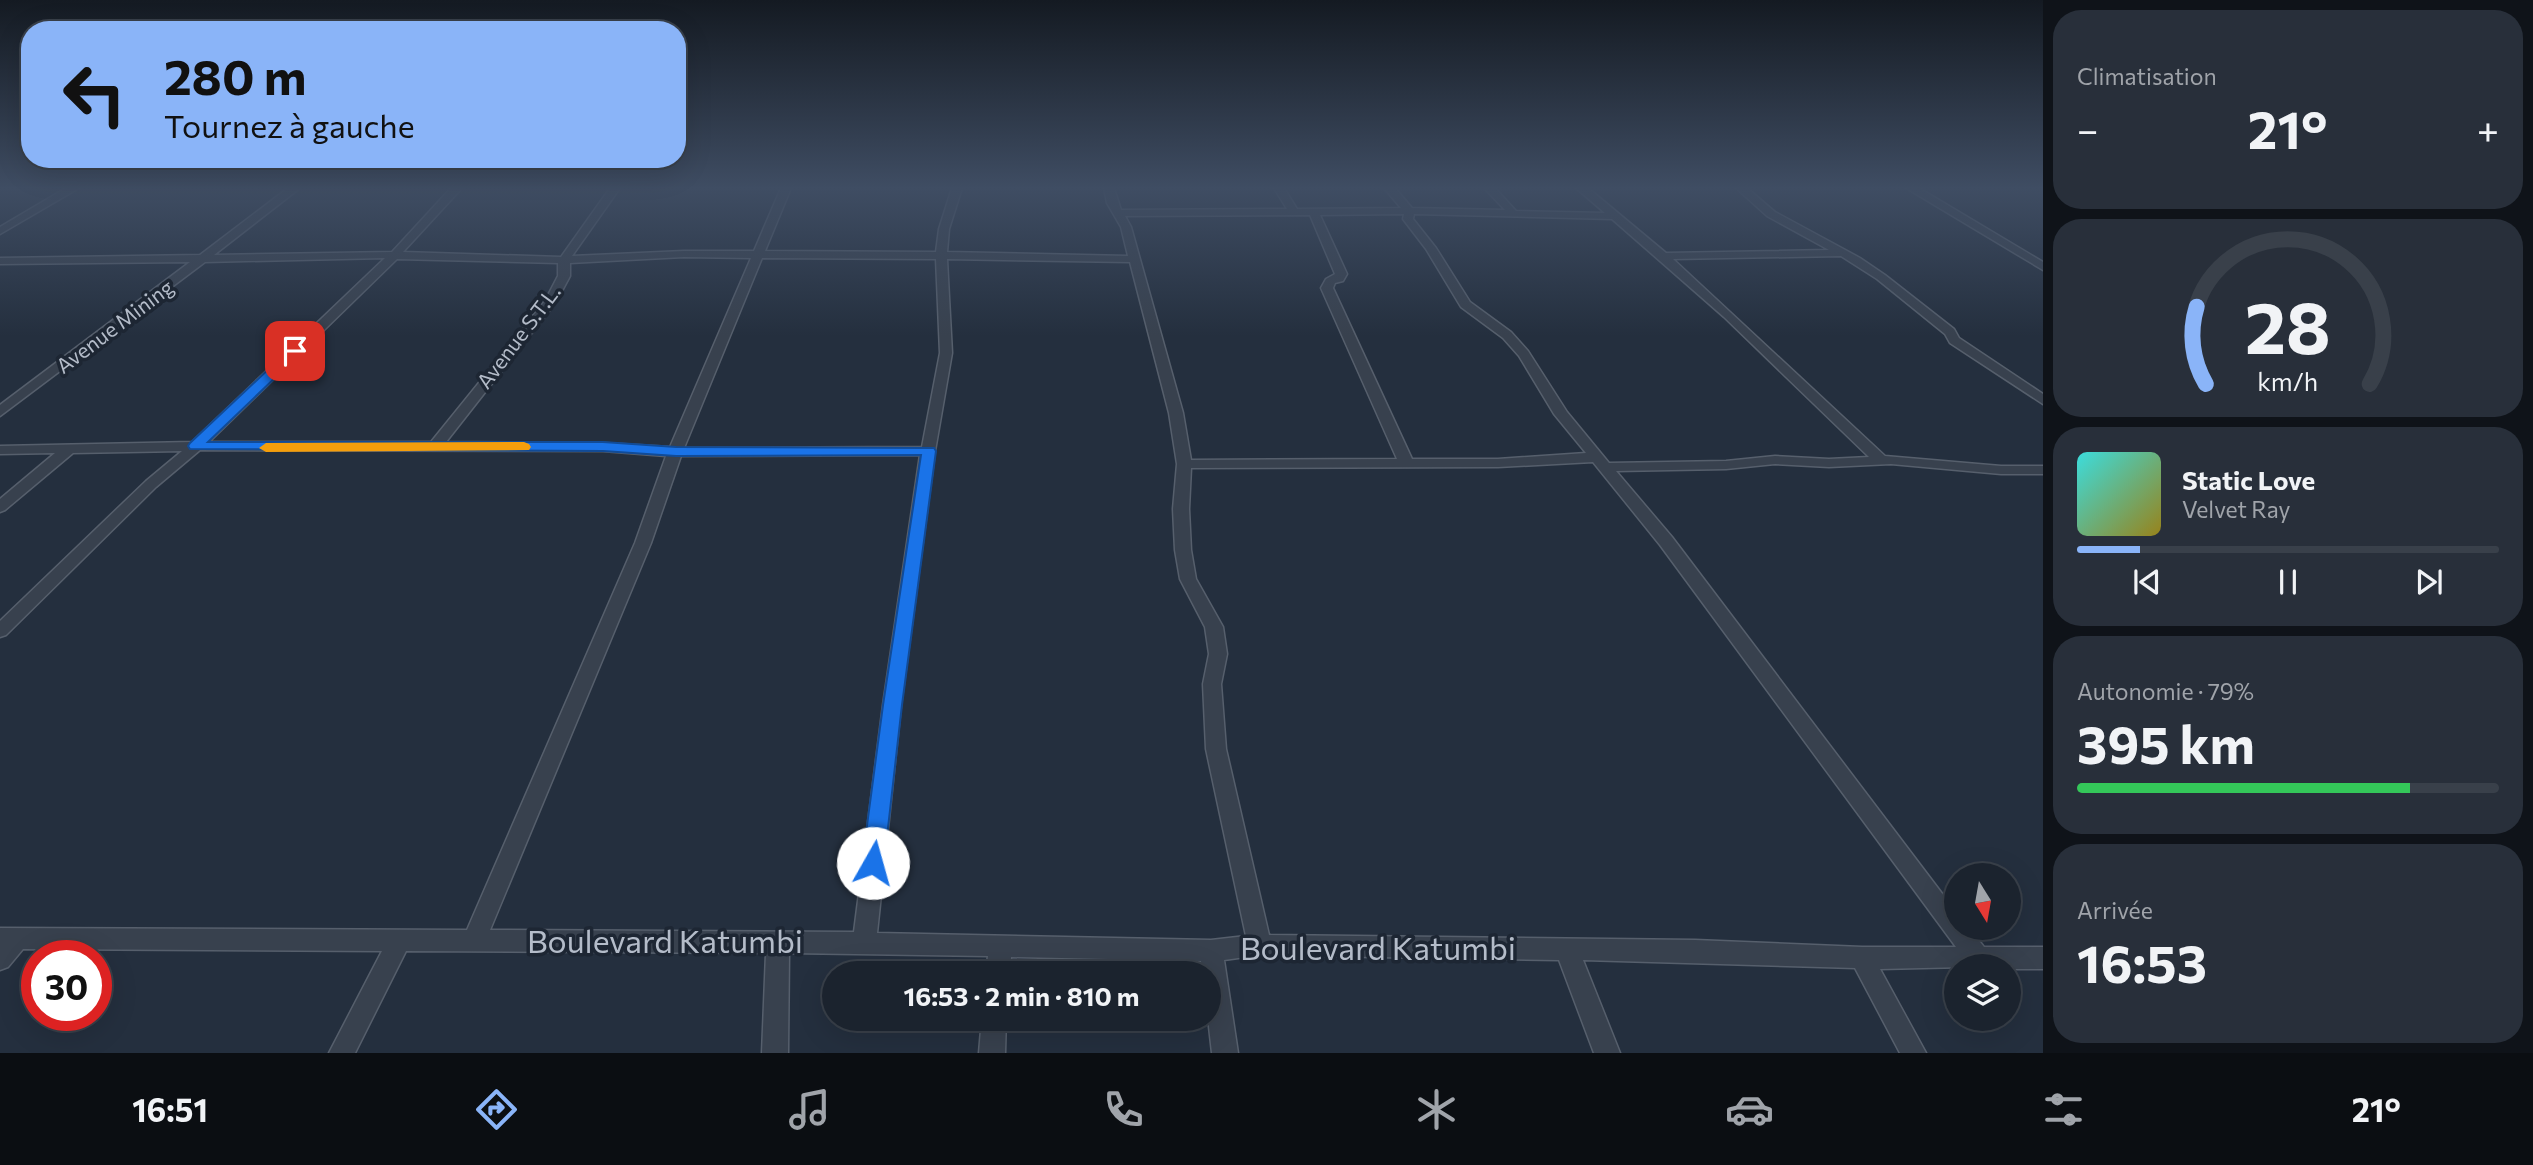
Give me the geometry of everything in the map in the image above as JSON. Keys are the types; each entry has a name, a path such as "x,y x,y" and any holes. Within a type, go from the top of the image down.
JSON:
{"street":[{"name":"Avenue Mining","path":"0,412 232,237"},
{"path":"0,631 412,237"},
{"name":"Avenue S.T.L.","path":"435,447 550,302 565,276 564,260 580,237"},
{"path":"474,941 638,555 676,452 765,237"},
{"path":"864,943 892,705 946,353 943,237"},
{"path":"1129,237 1176,413 1184,464 1181,509 1183,550 1188,579 1214,627 1218,654 1212,684 1216,749 1260,945"},
{"path":"1324,237 1340,274 1339,279 1330,281 1327,288 1407,464"},
{"path":"1421,237 1456,292 1478,315 1507,335 1524,354 1537,371 1560,414 1666,541 1975,954"},
{"path":"1640,237 1881,460"},
{"path":"1814,237 1881,278 1950,332 1955,340 2043,400"},
{"path":"1993,237 2043,267"},
{"path":"1663,256 1843,253"},
{"path":"3,263 395,255 564,260 684,254 1135,259"},
{"path":"0,450 195,446 603,447 676,452 929,451"},
{"path":"0,507 70,448"},
{"path":"1184,464 1881,460 2001,470 2043,470"},
{"path":"0,959 9,938"},
{"name":"Boulevard Katumbi","path":"9,938 864,943 1211,951 1260,945 1944,958"},
{"path":"342,1053 398,941"},
{"path":"775,1053 778,944"},
{"path":"999,961 1000,948"},
{"path":"1567,949 1607,1053"},
{"path":"1211,951 1225,1053"},
{"path":"1862,958 1913,1053"},
{"name":"Boulevard Katumbi","path":"2021,958 2043,958"},
{"path":"992,1053 993,1031"}],"slow traffic":[{"path":"266,448 524,447"}],"route":[{"path":"295,351 195,446 603,447 676,452 929,451 892,705 873,863"}]}
